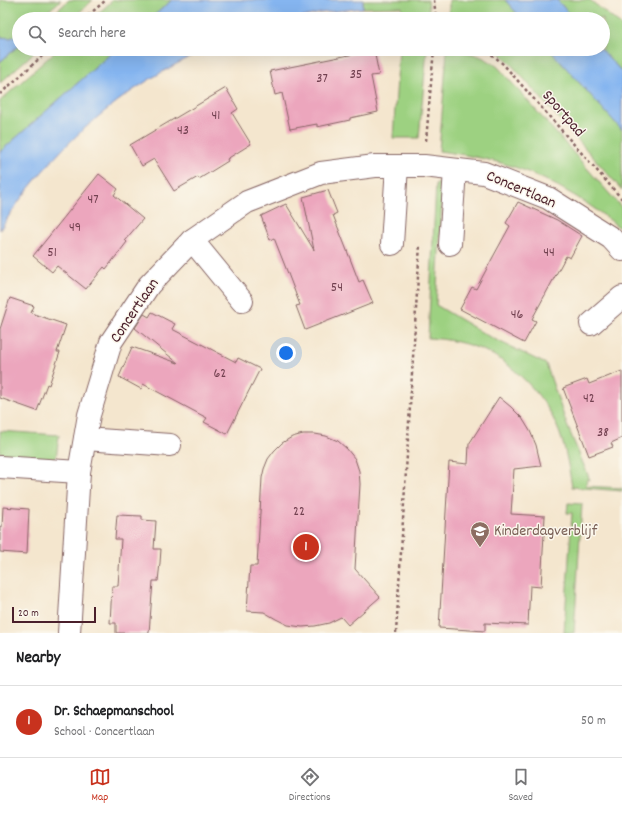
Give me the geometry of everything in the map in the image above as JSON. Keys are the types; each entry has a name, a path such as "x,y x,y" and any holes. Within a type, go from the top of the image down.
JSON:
{"street":[{"name":"Concertlaan","path":"69,633 79,472 89,415 111,342 149,285 192,240 247,202 321,173 375,166 424,166 484,173 548,198 611,238 622,250"},
{"path":"392,244 397,166"},
{"path":"450,244 455,170"},
{"path":"192,240 242,302"},
{"path":"591,324 622,297"},
{"path":"85,439 170,445"},
{"path":"0,467 79,472"}],"path":[{"path":"92,12 106,0"},
{"path":"434,0 435,12"},
{"path":"0,94 42,56"},
{"path":"424,166 433,56"},
{"name":"Sportpad","path":"494,56 504,65 622,199"},
{"path":"396,633 420,237"}],"green space":[{"path":"0,0 61,0 47,12 12,12 12,37 0,37"},
{"path":"69,0 93,0 80,12 56,12"},
{"path":"113,0 172,0 158,12 100,12"},
{"path":"363,0 428,0 429,12 402,12 402,7 363,8"},
{"path":"449,0 505,0 516,12 449,12"},
{"path":"557,0 590,0 605,12 568,12"},
{"path":"610,16 622,26 622,72 607,56 610,56"},
{"path":"12,51 12,56 30,56 0,83 0,62"},
{"path":"50,56 108,56 0,152 0,101"},
{"path":"399,56 426,56 419,138 393,138"},
{"path":"447,56 480,56 498,67 622,208 622,230 587,204 562,189 523,170 513,166 471,156 439,151"},
{"path":"503,56 555,56 622,130 622,190"},
{"path":"436,183 443,183 436,305 488,336 546,364 567,425 590,480 587,479 586,486 622,488 622,491 572,487 563,442 552,416 540,397 532,388 504,362 485,351 471,346 450,340 428,338"},
{"path":"0,431 59,435 56,459 0,456"},
{"path":"568,503 582,504 574,633 564,633 572,513 567,513"}],"water":[{"path":"172,0 363,0 363,8 329,12 158,12"},
{"path":"505,0 557,0 568,12 516,12"},
{"path":"0,37 12,37 12,51 0,62"},
{"path":"108,56 194,56 146,82 117,102 90,124 64,148 40,174 19,201 0,230 0,152"},
{"path":"555,56 607,56 622,72 622,130"}],"building":[{"path":"344,56 375,56 379,75 371,76 378,112 317,127 317,124 290,129 282,93 275,95 270,71"},
{"path":"226,88 238,109 232,113 251,144 227,159 228,161 199,179 198,177 174,191 154,159 142,166 130,145"},
{"path":"99,174 118,189 114,195 143,219 125,240 127,242 106,269 104,267 86,289 57,266 52,272 33,256"},
{"path":"328,190 337,213 333,215 359,282 363,280 373,303 305,330 296,306 300,305 287,271 274,238 270,240 261,216 286,204 314,250 303,197"},
{"path":"518,202 557,220 582,236 570,258 566,256 532,319 536,321 524,343 460,309 472,287 476,289 510,226 506,223"},
{"path":"10,298 34,306 31,313 66,325 57,352 60,352 49,385 47,384 37,411 0,398 0,329"},
{"path":"152,312 175,324 172,329 236,362 238,358 260,369 227,434 204,422 207,418 143,384 141,389 119,377 132,347 178,363 135,328 144,314 149,317"},
{"path":"622,371 622,438 611,443 613,447 589,456 563,388 587,379 589,384"},
{"path":"499,397 522,418 530,431 536,445 541,466 514,469 511,514 545,516 541,587 530,586 528,625 485,623 485,631 439,628 449,462 468,464 469,444"},
{"path":"303,434 326,436 338,441 355,459 359,471 360,484 355,569 380,597 348,625 341,617 329,623 302,627 288,625 264,612 247,611 250,566 257,566 262,478 264,469 268,459 282,443 292,437"},
{"path":"3,507 29,509 27,554 0,552 0,526 2,527"},
{"path":"117,515 142,516 142,520 156,521 154,549 161,549 158,581 153,581 149,633 116,633 116,623 110,623 112,586 118,586 121,539 115,539"}],"place":[{"name":"Dr. Schaepmanschool","path":"306,547"},
{"name":"Kinderdagverblijf","path":"480,548"}]}
